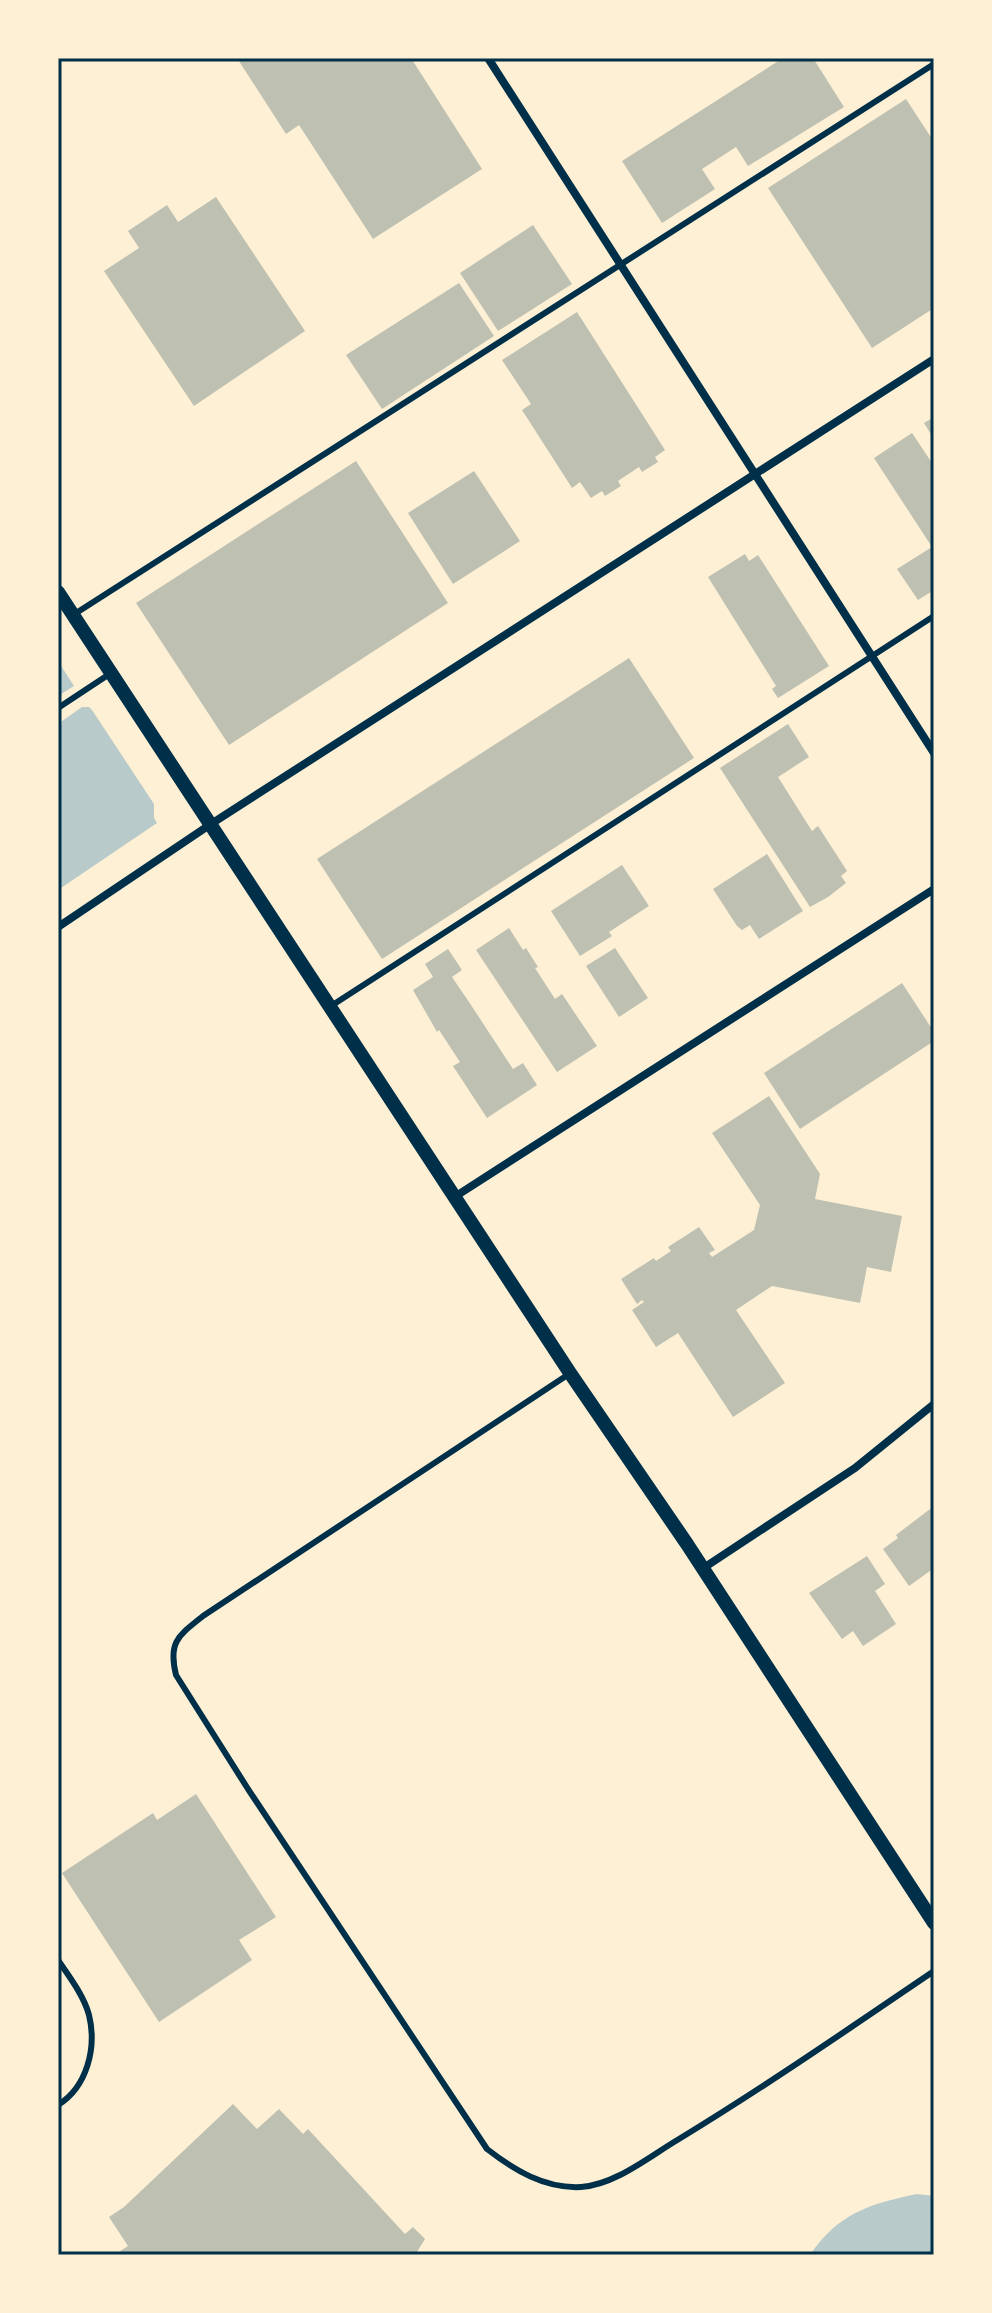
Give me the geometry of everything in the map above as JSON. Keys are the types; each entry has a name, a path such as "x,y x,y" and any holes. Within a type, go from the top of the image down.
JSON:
{"street":[{"path":"488,58 934,753"},
{"path":"58,927 211,824 934,359"},
{"path":"58,592 934,1923"},
{"path":"456,1196 934,889"},
{"path":"702,1569 855,1468 934,1404"}],"lane":[{"path":"73,615 934,64"},
{"path":"331,1006 934,616"},
{"path":"58,708 111,673"},
{"path":"570,1373 203,1616 174,1644 172,1657 181,1682 248,1789 487,2149 512,2168 540,2180 561,2186 583,2187 614,2178 737,2103 934,1971"},
{"path":"58,1960 72,1980 88,2015 91,2048 84,2078 58,2105"}],"shaded area":[{"path":"58,661 74,686 58,696"},
{"path":"82,707 92,710 154,804 157,823 58,890 58,724"},
{"path":"917,2194 934,2196 934,2255 810,2255 832,2229 856,2212"}],"building":[{"path":"237,58 411,58 482,169 373,239 299,125 286,134"},
{"path":"783,58 813,58 844,107 748,166 736,147 702,169 715,189 662,223 622,161"},
{"path":"906,99 934,142 934,308 872,348 768,188"},
{"path":"216,197 305,331 194,406 104,271 139,248 128,231 167,205 178,222"},
{"path":"533,225 572,284 498,331 460,273"},
{"path":"459,283 494,336 382,409 346,355"},
{"path":"577,312 665,450 655,457 658,462 642,472 639,467 618,481 621,486 605,496 602,491 591,498 580,482 572,488 522,410 531,404 502,360"},
{"path":"934,417 934,439 924,423"},
{"path":"912,433 934,466 934,590 918,600 897,569 932,547 874,458"},
{"path":"356,461 448,603 229,745 136,603"},
{"path":"474,471 520,541 453,584 408,513"},
{"path":"745,554 749,561 758,555 829,666 778,698 772,689 776,686 708,577"},
{"path":"629,658 694,758 382,959 317,859"},
{"path":"788,724 809,757 778,777 812,831 818,826 847,871 841,876 846,883 810,907 720,768"},
{"path":"767,854 803,911 759,939 750,925 742,930 737,926 713,889"},
{"path":"622,865 649,906 609,932 612,936 580,956 551,911"},
{"path":"509,928 523,950 526,948 555,999 562,994 597,1046 557,1072 476,950"},
{"path":"615,948 648,998 619,1017 586,966"},
{"path":"448,949 462,970 452,977 513,1069 523,1063 537,1085 487,1118 453,1066 460,1062 439,1030 437,1032 413,990 433,977 425,964"},
{"path":"902,983 934,1032 934,1041 800,1129 764,1073"},
{"path":"769,1096 820,1174 815,1199 902,1216 891,1272 867,1267 860,1303 772,1286 736,1310 785,1383 733,1417 678,1333 656,1347 632,1310 644,1302 642,1300 637,1304 621,1279 671,1251 668,1247 699,1227 715,1250 709,1253 712,1257 754,1230 760,1205 712,1133"},
{"path":"934,1506 934,1568 909,1586 883,1549"},
{"path":"867,1556 885,1584 875,1591 896,1624 863,1646 853,1631 842,1639 809,1593"},
{"path":"196,1794 276,1917 239,1940 252,1960 159,2022 62,1873 153,1813 157,1820"},
{"path":"233,2104 257,2129 279,2109 303,2134 308,2129 405,2234 413,2227 425,2239 415,2255 114,2255 128,2246 109,2217 124,2207"}]}
